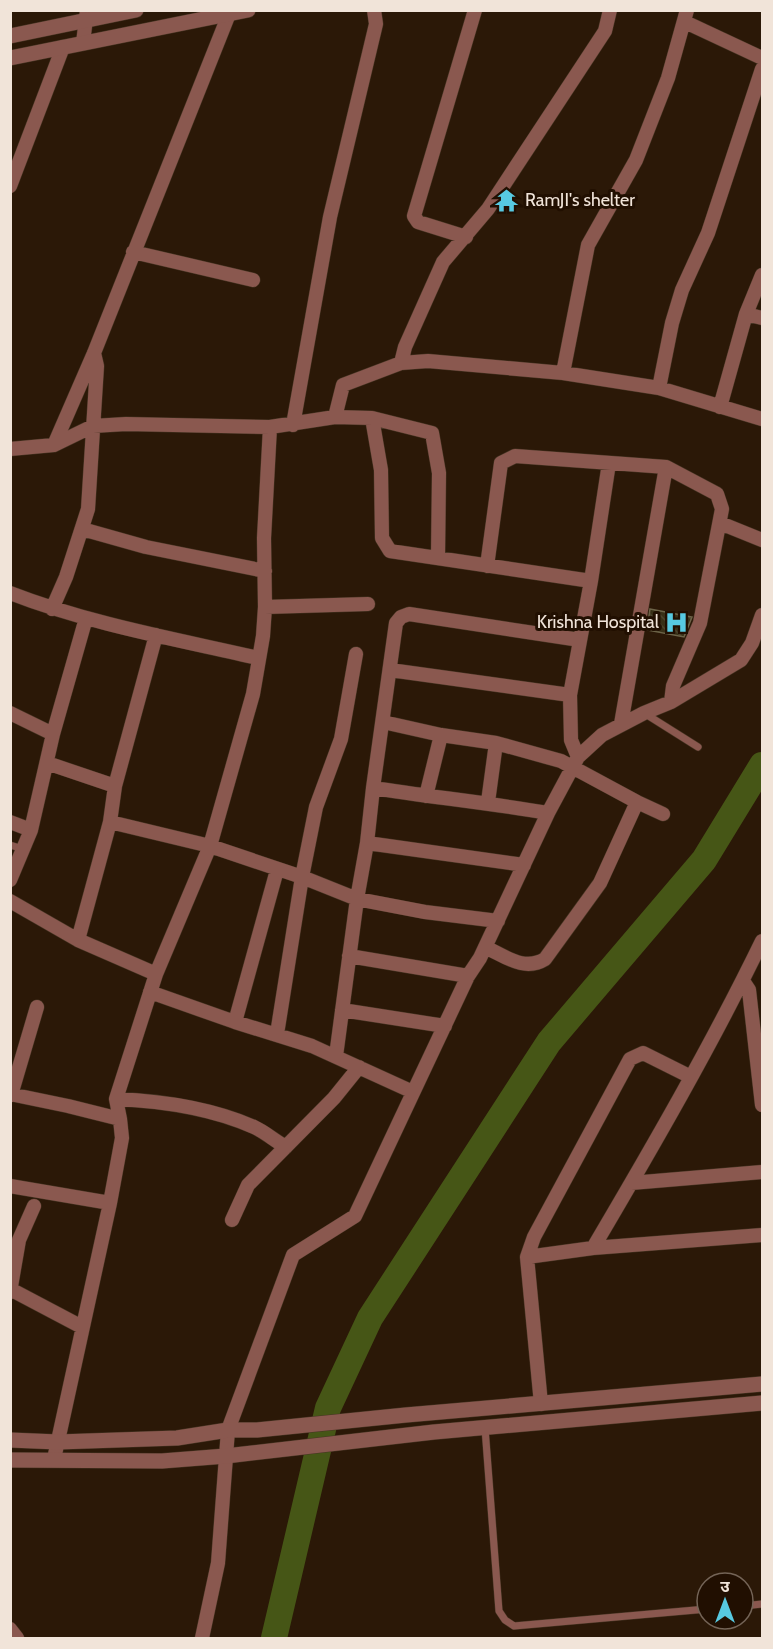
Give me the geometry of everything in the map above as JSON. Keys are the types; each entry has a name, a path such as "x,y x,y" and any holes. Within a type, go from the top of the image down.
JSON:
{"street":[{"path":"10,36 86,15 136,10"},
{"path":"10,58 248,10"},
{"path":"293,425 330,218 376,24 374,10"},
{"path":"466,237 418,222 414,216 475,10"},
{"path":"401,363 405,347 443,262 488,209 605,31 610,10"},
{"path":"54,445 94,352 229,14"},
{"path":"83,43 86,15"},
{"path":"563,373 588,245 636,160 668,78 686,16 762,58"},
{"path":"10,186 63,47"},
{"path":"659,388 672,323 682,290 708,233 762,69"},
{"path":"133,252 253,280"},
{"path":"720,407 746,314 762,275"},
{"path":"746,314 762,318"},
{"path":"52,609 66,577 88,509 98,366 94,352"},
{"path":"335,417 343,385 401,363 428,361 563,373 659,388 762,418"},
{"path":"10,449 54,445 93,426 126,424 270,427 335,417 372,418 432,432 439,473 438,558"},
{"path":"372,418 381,470 382,538 384,545 390,551 591,581"},
{"path":"54,1459 122,1138 116,1099 156,974 210,846 253,694 263,636 265,607 264,537 270,427"},
{"path":"487,566 501,463 515,456 666,467 717,494 722,509 699,623 673,686 670,702"},
{"path":"575,761 571,740 570,694 591,581 609,463"},
{"path":"621,724 666,467"},
{"path":"720,523 762,540"},
{"path":"82,529 146,547 265,572"},
{"path":"10,593 52,609 111,626 258,658"},
{"path":"265,607 368,604"},
{"path":"336,1056 396,622 409,614 580,640"},
{"path":"202,1638 218,1563 228,1430 293,1255 355,1216 468,976 498,921 575,761 602,735 670,702 741,660 752,643 762,615"},
{"path":"10,880 17,847 31,830 53,734 86,618"},
{"path":"78,940 110,822 115,786 156,634"},
{"path":"277,1034 302,877 316,807 341,739 356,654"},
{"path":"390,670 570,694"},
{"path":"10,713 53,734"},
{"path":"383,722 441,735 496,743 561,761 575,761 637,802 663,814"},
{"path":"426,796 441,735"},
{"path":"488,802 496,743"},
{"path":"47,763 115,786"},
{"path":"373,788 488,802 548,813"},
{"path":"485,947 525,965 536,964 545,959 600,883 637,802"},
{"path":"10,822 31,830"},
{"path":"110,822 210,846 302,877 357,899 425,912 498,921"},
{"path":"367,843 524,865"},
{"path":"235,1022 278,870"},
{"path":"10,901 78,940 156,974"},
{"path":"592,1248 690,1077 743,981 762,941"},
{"path":"349,956 468,976"},
{"path":"743,981 749,990 762,1105"},
{"path":"150,992 336,1056 413,1092"},
{"path":"37,1007 11,1095 120,1119"},
{"path":"342,1011 445,1026"},
{"path":"541,1404 527,1257 534,1237 630,1059 643,1053 690,1077"},
{"path":"232,1220 248,1185 334,1098 359,1067"},
{"path":"116,1099 161,1101 207,1112 254,1128 286,1147"},
{"path":"631,1183 762,1172"},
{"path":"10,1186 110,1203"},
{"path":"34,1206 19,1240 11,1290 82,1327"},
{"path":"527,1257 592,1248 762,1235"},
{"path":"10,1440 58,1442 177,1438 228,1430 257,1430 762,1384"},
{"path":"10,1460 162,1461 226,1456 434,1432 762,1403"},
{"path":"10,1629 17,1638"}],"lane":[{"path":"644,713 698,747"},
{"path":"485,1428 499,1611 505,1620 514,1626 695,1610"}],"building":[{"path":"650,609 692,617 684,637 647,630"}],"waterway":[{"path":"274,1638 328,1408 370,1318 549,1042 704,860 762,765"}],"place":[{"name":"RamJI's shelter","path":"507,200"},
{"name":"Krishna Hospital","path":"677,622"}]}
